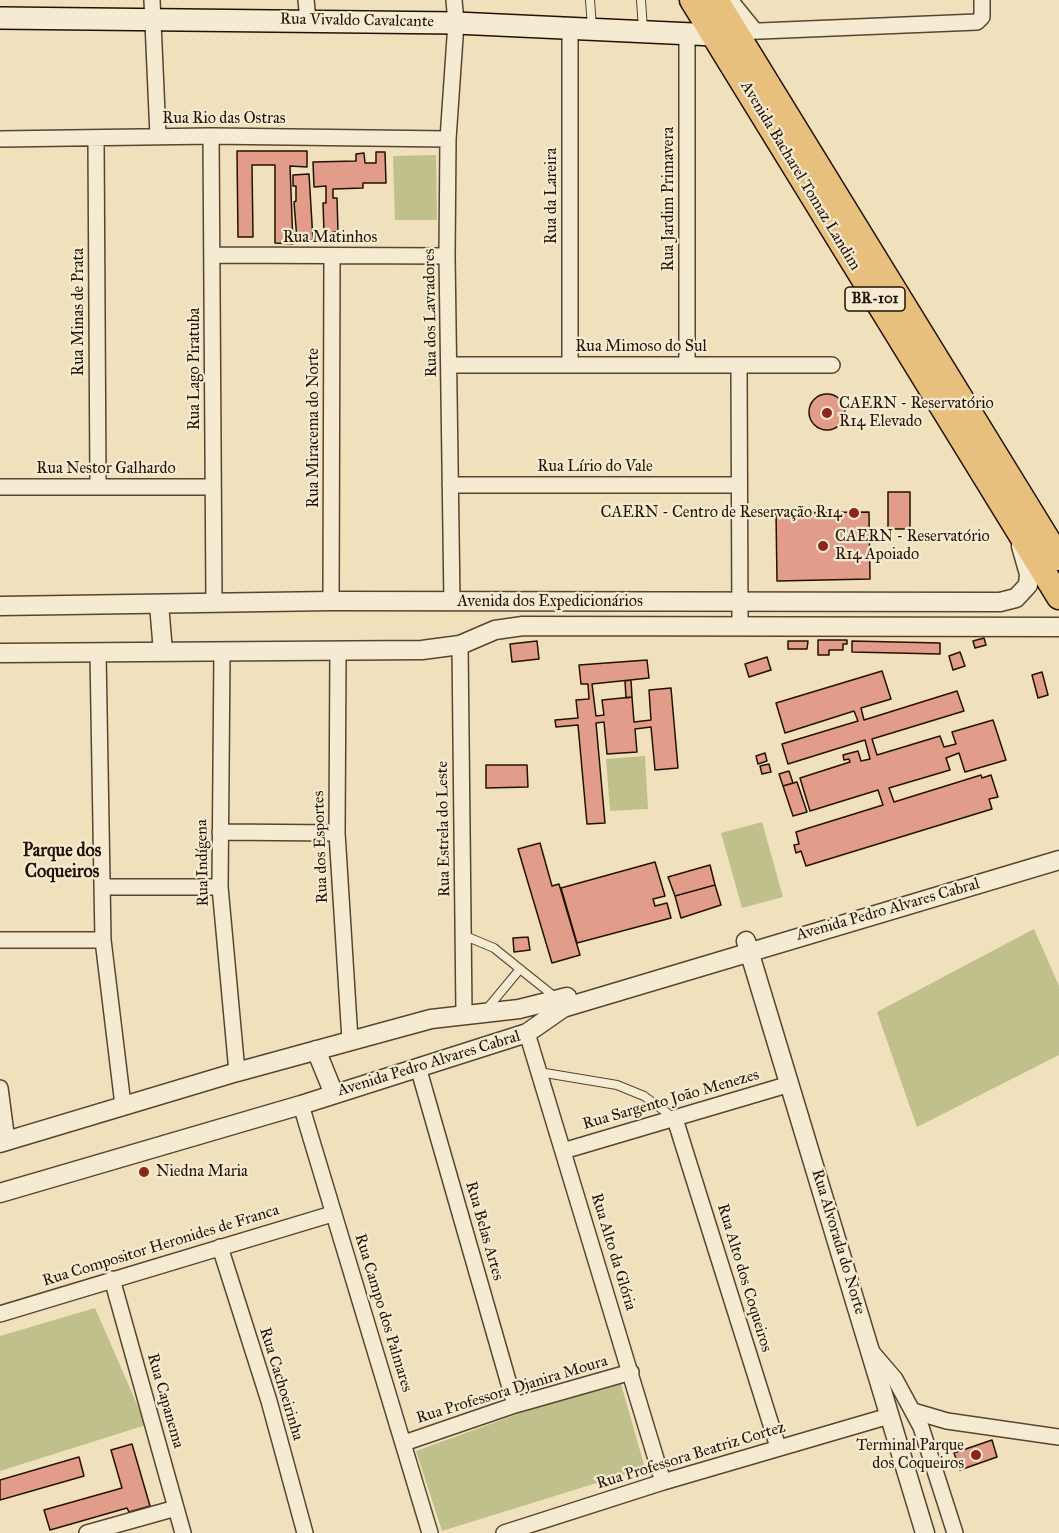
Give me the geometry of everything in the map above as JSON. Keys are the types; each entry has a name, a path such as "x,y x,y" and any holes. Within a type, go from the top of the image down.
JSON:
{"highway":[{"name":"Avenida Bacharel Tomaz Landim","path":"692,0 735,33 1059,558"},
{"name":"Avenida Bacharel Tomaz Landim","path":"716,0 1013,521 1059,597"}],"main road":[{"name":"Rua Vivaldo Cavalcante","path":"0,18 153,9 307,10 456,23 735,33"}],"street":[{"name":"Rua dos Lavradores","path":"452,602 447,256 448,139 456,23 454,0"},
{"path":"730,0 735,33 977,22 982,17 982,0"},
{"path":"153,9 158,136"},
{"name":"Rua da Lareira","path":"570,27 570,365"},
{"name":"Rua Jardim Primavera","path":"687,33 687,364"},
{"name":"Rua Rio das Ostras","path":"0,139 211,136 448,139"},
{"name":"Rua Lago Piratuba","path":"211,136 214,603"},
{"name":"Rua Minas de Prata","path":"96,138 98,487"},
{"name":"Rua Matinhos","path":"213,255 447,256"},
{"name":"Rua Miracema do Norte","path":"331,600 332,256"},
{"name":"Rua Mimoso do Sul","path":"450,365 832,365"},
{"path":"739,366 740,626"},
{"name":"Rua Lírio do Vale","path":"450,485 739,485"},
{"name":"Rua Nestor Galhardo","path":"0,487 212,487"},
{"name":"Avenida dos Expedicionários","path":"0,606 331,600 1000,602 1023,593 1029,578 1013,521"},
{"path":"909,602 909,626"},
{"path":"159,604 163,652"},
{"name":"Avenida dos Expedicionários","path":"0,653 422,650 460,645 482,634 509,627 1059,627"},
{"name":"Rua Estrela do Leste","path":"460,645 464,1014"},
{"name":"Rua Indígena","path":"222,652 220,887 237,1072"},
{"name":"Rua dos Esportes","path":"338,652 337,833 350,1041"},
{"path":"98,653 103,940 123,1105"},
{"path":"220,832 337,833"},
{"name":"Avenida Pedro Alvares Cabral","path":"3,1142 237,1072 431,1019 561,1004 1059,848"},
{"name":"Avenida Pedro Alvares Cabral","path":"748,946 1059,860"},
{"path":"103,887 220,887"},
{"path":"0,940 103,940"},
{"name":"Rua Alvorada do Norte","path":"748,946 924,1533"},
{"name":"Avenida Pedro Alvares Cabral","path":"0,1193 301,1105 527,1034 561,1004"},
{"name":"Rua Alto da Glória","path":"527,1034 663,1482"},
{"path":"316,1050 334,1094"},
{"name":"Rua Belas Artes","path":"418,1067 515,1405"},
{"name":"Rua Sargento João Menezes","path":"562,1151 790,1084"},
{"path":"0,1088 3,1142"},
{"name":"Rua Campo dos Palmares","path":"301,1105 332,1214 354,1274 430,1533"},
{"name":"Rua Alto dos Coqueiros","path":"675,1119 778,1447"},
{"name":"Rua Compositor Heronides de Franca","path":"1,1309 332,1214"},
{"name":"Rua Cachoeirinha","path":"220,1247 269,1401 305,1533"},
{"name":"Rua Capanema","path":"112,1279 183,1533"},
{"path":"871,1351 895,1379 921,1427 955,1533"},
{"name":"Rua Professora Djanira Moura","path":"404,1443 515,1405 631,1372"},
{"path":"913,1412 947,1421 1059,1437"},
{"name":"Rua Professora Beatriz Cortez","path":"504,1533 778,1447 889,1416"},
{"path":"87,1533 176,1508"}],"lane":[{"path":"590,0 592,28"},
{"path":"641,0 643,31"},
{"path":"463,935 494,948 561,1004"},
{"path":"483,1014 520,969"},
{"path":"539,1072 617,1085 644,1096 675,1119"}],"green space":[{"path":"436,155 437,220 395,220 393,156"},
{"path":"645,756 648,809 610,811 606,759"},
{"path":"762,822 783,897 742,908 721,833"},
{"path":"1034,929 1059,986 1059,1055 917,1127 877,1012"},
{"path":"95,1308 146,1425 0,1471 0,1336"},
{"path":"619,1377 645,1468 442,1531 416,1451"}],"building":[{"path":"237,151 307,151 307,167 290,166 293,244 275,243 275,165 252,165 253,237 238,237"},
{"path":"376,152 385,152 386,183 363,183 363,188 333,189 333,198 337,198 338,232 333,232 333,239 328,239 328,232 324,232 323,203 326,203 326,186 314,187 313,162 356,161 356,154 364,153 365,163 376,163"},
{"path":"309,174 313,240 297,240 294,202 296,201 296,186 293,186 293,175"},
{"name":"CAERN - Reservatório R14 Elevado","path":"827,394 840,399 845,412 840,425 827,430 814,425 809,412 814,399"},
{"path":"888,492 910,492 910,529 888,529"},
{"name":"CAERN - Reservatório R14 Apoiado","path":"869,512 870,579 777,581 776,513"},
{"path":"984,638 986,645 975,648 973,641"},
{"path":"818,640 847,640 847,644 843,644 843,650 829,650 829,655 818,655"},
{"path":"537,641 539,659 512,662 510,644"},
{"path":"788,641 808,641 807,649 788,649"},
{"path":"852,641 940,643 940,654 852,652"},
{"path":"960,652 965,666 953,670 949,656"},
{"path":"767,657 771,670 749,677 745,664"},
{"path":"647,660 649,678 592,684 596,716 604,715 602,700 632,697 634,722 651,720 649,690 671,688 678,768 655,770 651,727 635,729 637,752 607,754 604,722 596,723 605,823 587,824 578,725 556,727 555,720 578,718 576,700 589,699 588,684 581,684 579,665"},
{"path":"882,671 891,699 861,708 864,720 957,691 964,711 872,739 877,755 940,736 944,747 956,744 952,732 993,720 1006,760 965,772 959,753 946,758 950,770 889,788 894,802 981,775 982,778 991,775 998,797 989,799 992,809 806,866 801,851 796,853 794,845 799,844 796,832 883,805 878,790 810,811 800,778 850,762 849,759 844,760 843,755 858,751 861,761 870,759 865,740 788,764 782,744 858,721 854,711 785,733 776,703"},
{"path":"1042,672 1048,695 1038,698 1032,675"},
{"path":"631,680 632,697 626,698 625,681"},
{"path":"765,753 767,761 758,764 756,756"},
{"path":"769,764 771,772 762,774 760,766"},
{"path":"486,765 527,765 528,787 486,788"},
{"path":"789,771 793,783 783,786 779,774"},
{"path":"797,782 807,812 793,816 783,786"},
{"path":"540,843 552,886 559,884 580,955 552,963 518,849"},
{"path":"655,862 665,896 653,899 655,906 667,903 671,918 577,943 561,888"},
{"path":"710,865 715,885 675,896 668,877"},
{"path":"715,885 721,905 681,918 675,896"},
{"path":"528,937 530,950 514,952 513,938"},
{"name":"Terminal Parque dos Coqueiros","path":"992,1440 997,1457 960,1470 954,1453"},
{"path":"132,1444 150,1506 129,1512 127,1508 50,1530 44,1510 122,1488 111,1450"},
{"path":"79,1457 84,1476 0,1500 0,1480"}],"place":[{"name":"CAERN - Reservatório R14 Elevado","path":"827,413"},
{"name":"CAERN - Centro de Reservação R14","path":"854,513"},
{"name":"CAERN - Reservatório R14 Apoiado","path":"823,546"},
{"name":"Niedna Maria","path":"144,1172"},
{"name":"Terminal Parque dos Coqueiros","path":"976,1455"}],"district":[{"name":"Parque dos Coqueiros","path":"62,862"}]}
